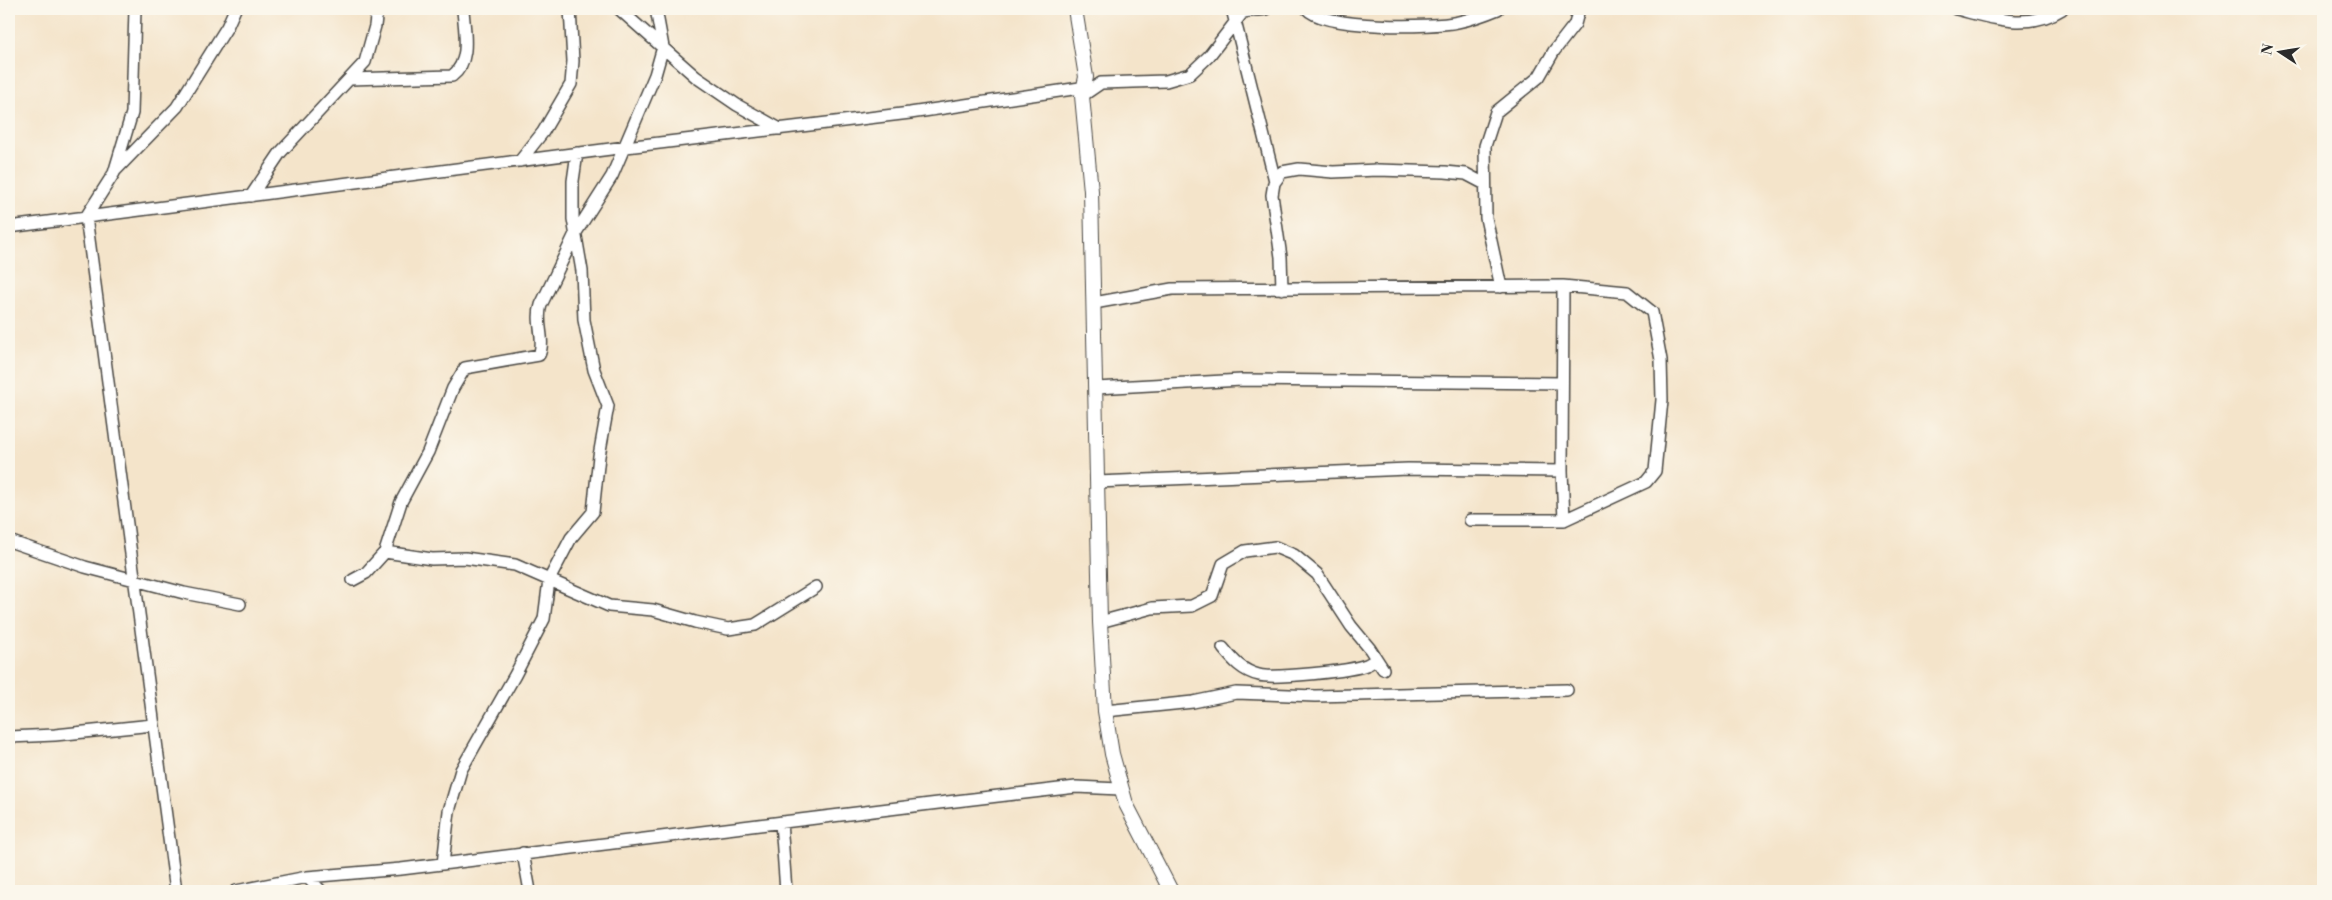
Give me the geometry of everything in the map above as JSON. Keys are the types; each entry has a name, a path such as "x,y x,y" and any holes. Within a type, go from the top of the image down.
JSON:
{"main road":[{"path":"1075,9 1086,77 1082,96 1091,191 1100,622 1105,711 1120,789 1171,891"}],"street":[{"path":"114,173 132,113 135,9"},
{"path":"176,891 86,217 114,173 177,106 227,27 235,9"},
{"path":"251,196 280,153 365,62 375,26 377,9"},
{"path":"350,79 452,76 459,70 466,48 463,9"},
{"path":"520,161 543,132 571,84 573,61 570,9"},
{"path":"619,9 696,77 780,130"},
{"path":"354,580 366,573 385,552 402,502 428,452 453,388 466,368 539,355 542,349 537,315 576,234 612,176 655,76 663,47 656,9"},
{"path":"1232,9 1275,181"},
{"path":"9,227 577,153 780,130 1080,88 1082,96 1101,83 1166,81 1190,74 1209,56 1236,24 1243,12 1266,9"},
{"path":"1307,9 1325,17 1359,24 1428,26 1458,22 1498,9"},
{"path":"1501,287 1486,218 1484,184 1485,146 1496,112 1538,77 1554,51 1575,24 1579,9"},
{"path":"1956,9 2020,22 2038,21 2062,9"},
{"path":"443,864 449,812 461,770 515,675 544,619 549,580 571,538 593,512 598,456 608,406 594,370 584,320 582,271 573,219 572,181 577,153"},
{"path":"1282,288 1281,257 1272,195 1275,181 1282,172 1299,169 1333,172 1377,170 1466,174 1484,184"},
{"path":"1094,302 1172,289 1563,286 1627,292 1652,312 1662,360 1662,400 1655,472 1646,482 1564,520 1470,520"},
{"path":"1563,286 1562,471 1564,520"},
{"path":"1096,388 1242,380 1562,383"},
{"path":"1098,482 1408,469 1562,471"},
{"path":"9,541 55,559 240,604"},
{"path":"1100,622 1152,608 1192,606 1212,596 1223,564 1245,551 1275,547 1294,555 1317,574 1350,626 1380,664 1344,670 1283,676 1259,676 1237,665 1223,648"},
{"path":"385,552 432,558 465,558 515,565 609,606 653,610 694,622 728,629 755,625 816,587"},
{"path":"1105,711 1193,702 1236,693 1315,696 1567,690"},
{"path":"9,737 55,735 153,725"},
{"path":"236,891 307,877 443,864 1068,788 1120,789"},
{"path":"781,822 786,891"},
{"path":"523,853 530,891"},
{"path":"307,877 321,891"}]}
